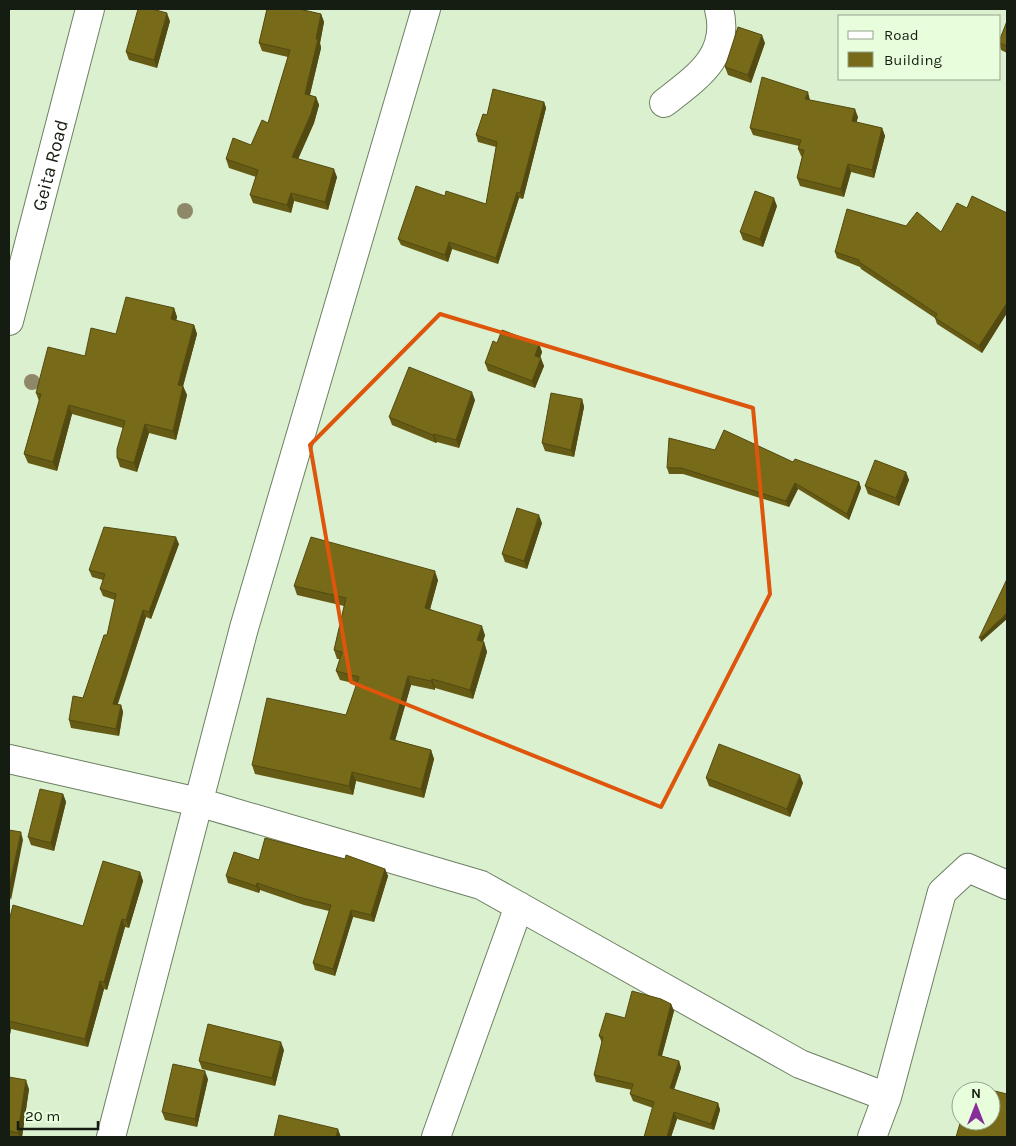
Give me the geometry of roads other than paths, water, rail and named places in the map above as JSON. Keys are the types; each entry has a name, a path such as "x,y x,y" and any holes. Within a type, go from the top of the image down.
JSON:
{"street":[{"name":"Geita Road","path":"9,321 90,9"},
{"path":"111,1137 244,628 426,9"},
{"path":"664,103 700,75 715,56 724,25 719,9"},
{"path":"9,758 198,802 481,885 800,1064 887,1097"},
{"path":"872,1137 887,1097 942,892 968,868 1007,885"},
{"path":"436,1137 519,906"}]}
